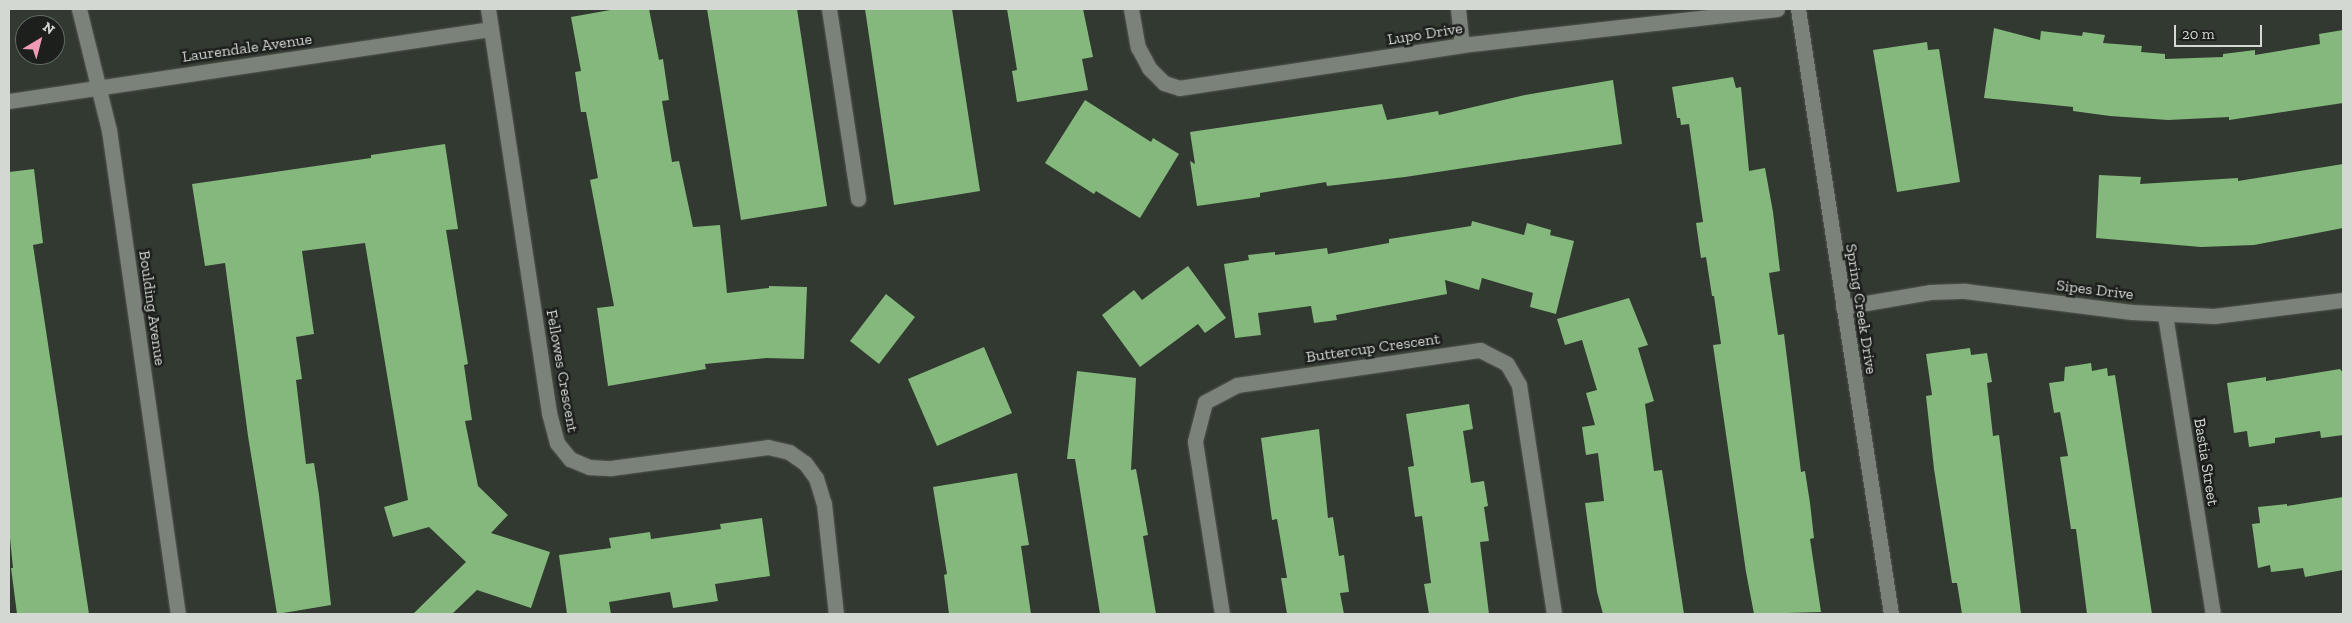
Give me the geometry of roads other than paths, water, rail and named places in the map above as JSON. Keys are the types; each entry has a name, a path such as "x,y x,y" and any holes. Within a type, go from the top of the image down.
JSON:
{"street":[{"name":"Boulding Avenue","path":"79,9 108,130 178,614"},
{"name":"Fellowes Crescent","path":"488,9 548,404 557,442 570,459 590,467 611,468 768,447 789,452 805,463 816,478 824,504 836,614"},
{"path":"828,9 858,199"},
{"name":"Lupo Drive","path":"1131,9 1138,47 1149,68 1164,83 1180,88 1462,46 1777,9"},
{"path":"1458,9 1462,46"},
{"name":"Spring Creek Drive","path":"1798,9 1890,614"},
{"name":"Laurendale Avenue","path":"9,101 491,29"},
{"name":"Sipes Drive","path":"1843,307 1930,292 1965,291 2165,315 2214,316 2343,300"},
{"name":"Bastia Street","path":"2165,315 2213,614"},
{"name":"Buttercup Crescent","path":"1222,614 1195,441 1205,402 1237,385 1480,350 1507,364 1519,386 1554,614"}]}
